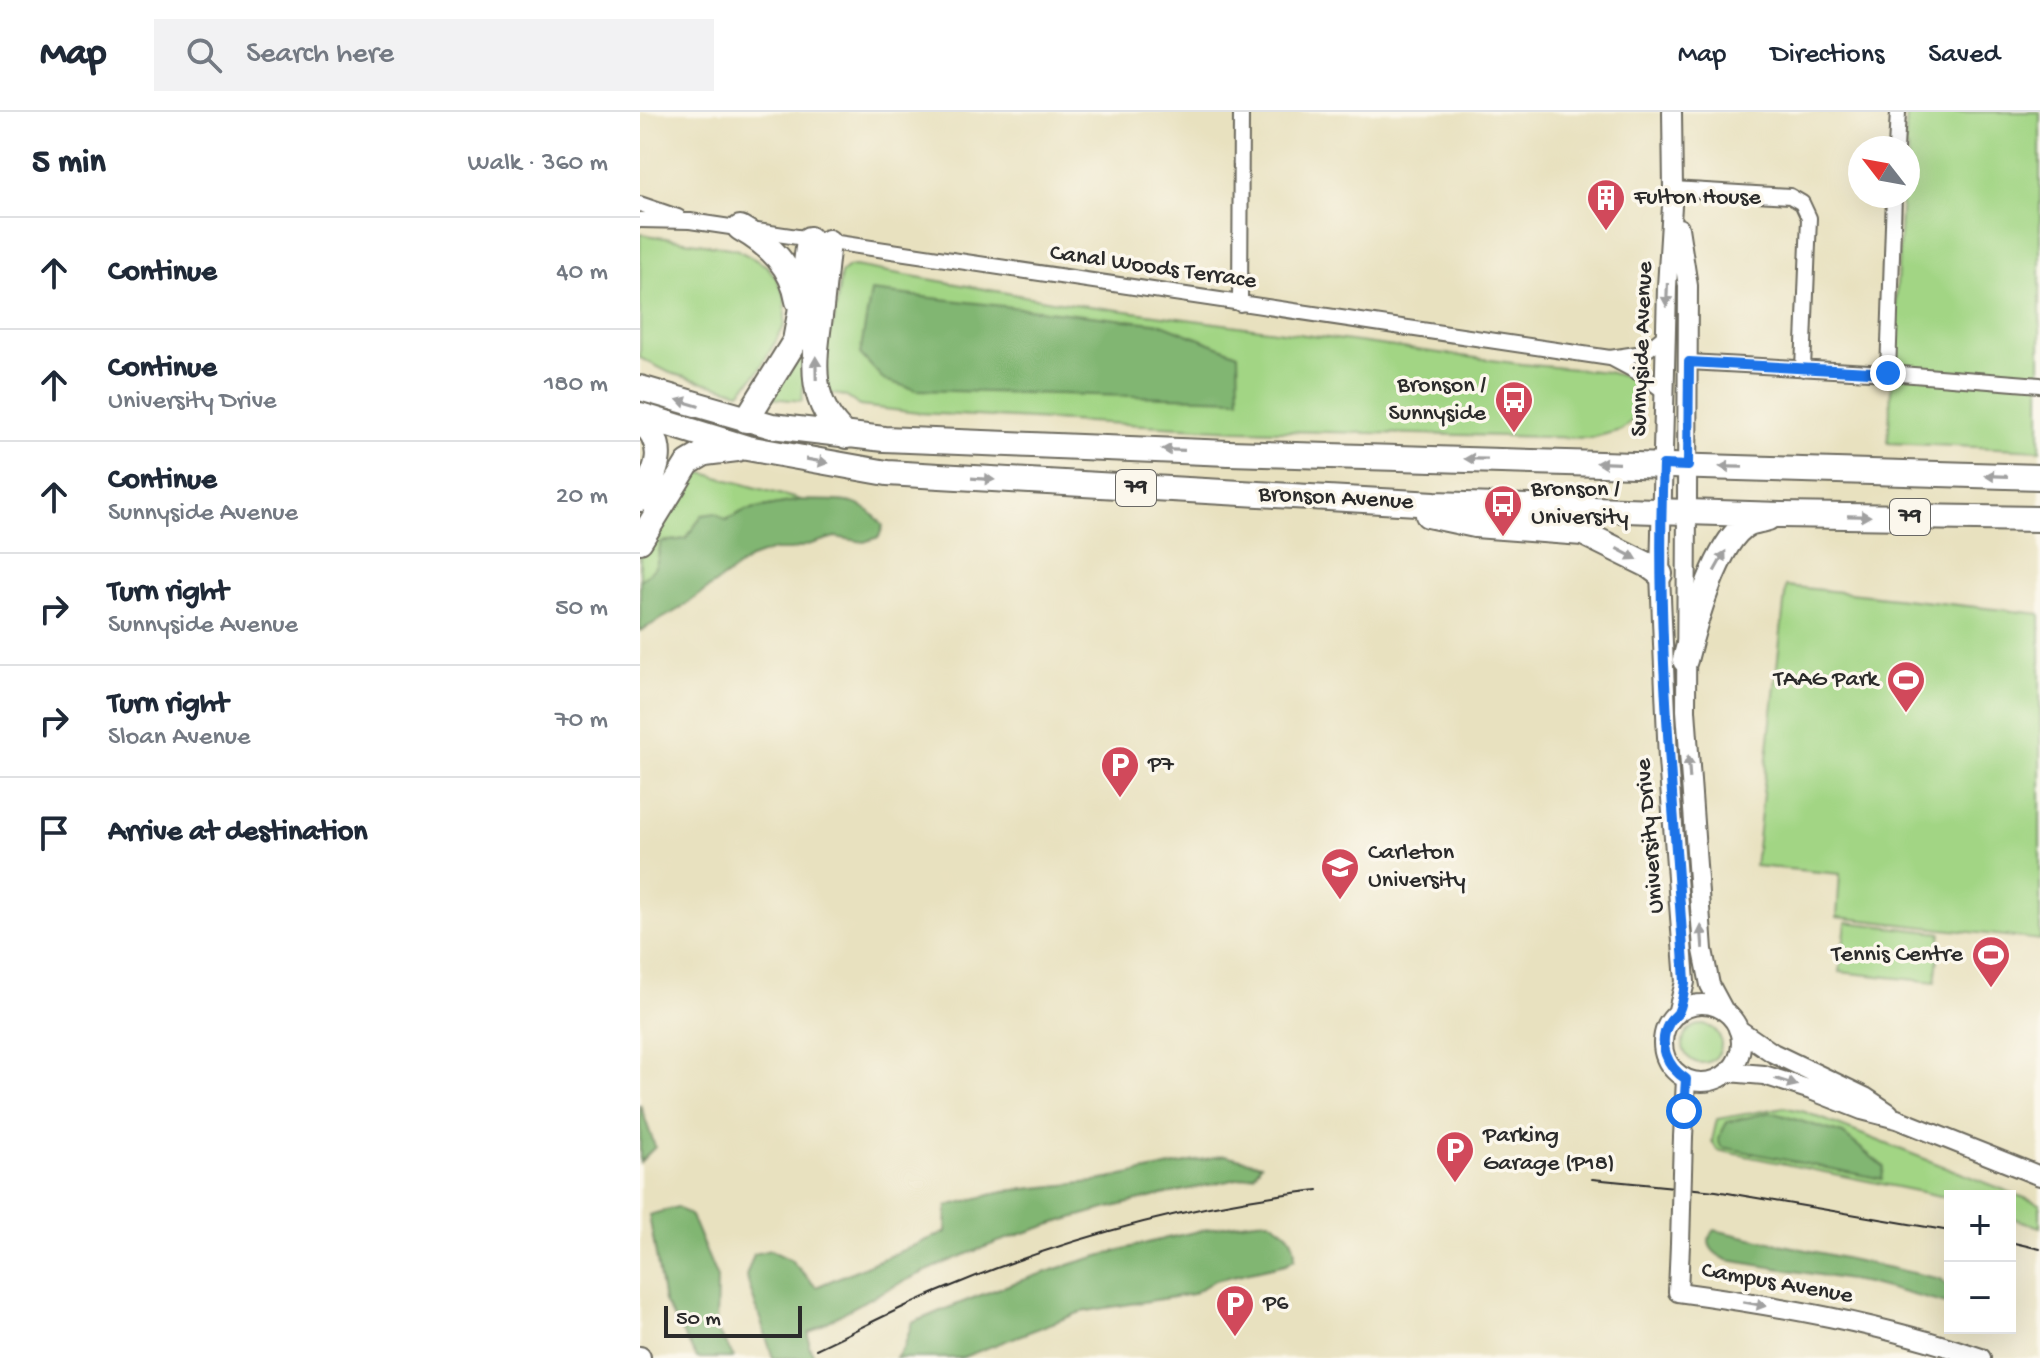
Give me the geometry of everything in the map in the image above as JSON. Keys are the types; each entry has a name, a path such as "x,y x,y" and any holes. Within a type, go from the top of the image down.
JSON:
{"main road":[{"path":"740,228 768,246 786,266 797,291 800,314"},
{"path":"746,420 795,341 819,240"},
{"path":"819,240 815,378 819,399 830,420 846,436"},
{"name":"Bronson Avenue","path":"640,388 746,420 846,436 1229,453 2040,477"},
{"path":"640,417 654,436 658,453 654,476 640,499"},
{"name":"Bronson Avenue","path":"640,417 747,448 887,473 1367,501 1781,515 2040,519"},
{"path":"640,541 688,463 705,453 747,448"},
{"path":"1367,501 1475,525 1583,533 1660,574"},
{"path":"1685,660 1704,591 1736,534 1749,523 1781,515"}],"street":[{"path":"1240,304 1241,112"},
{"name":"Sunnyside Avenue","path":"1672,112 1673,189 1665,392 1676,466"},
{"path":"1897,136 1898,112"},
{"path":"1673,189 1790,196 1802,203 1809,218 1803,369"},
{"name":"Sunnyside Avenue","path":"1661,510 1676,466 1689,362 1688,286 1673,189"},
{"name":"Canal Woods Terrace","path":"640,204 690,221"},
{"path":"1888,373 1894,208"},
{"name":"Canal Woods Terrace","path":"640,220 690,221 740,228 1610,358 1643,353 1666,335"},
{"name":"Canal Woods Terrace","path":"1610,358 1641,374 1665,392"},
{"path":"1689,362 2040,385"},
{"name":"University Drive","path":"1676,466 1687,511 1685,660 1688,757 1703,950 1710,985 1724,1011"},
{"name":"University Drive","path":"1661,510 1660,574 1668,760 1685,982 1677,1014"},
{"path":"1897,1119 1865,1097 1773,1053 1738,1029 1724,1011 1713,1006 1688,1007 1670,1022 1664,1046 1672,1067 1686,1079 1708,1082 1728,1072 1764,1075 1862,1110 1897,1119 2040,1176"},
{"path":"1728,1072 1740,1052 1738,1029"},
{"name":"Campus Avenue","path":"1686,1079 1678,1292 1856,1322 1939,1343 1981,1358"}],"green space":[{"path":"1907,112 2040,112 2040,450 1888,443 1901,208 1920,208 1920,136 1906,136"},
{"path":"640,234 736,249 767,266 777,279 785,296 785,325 758,372 740,392 670,373 640,358"},
{"path":"855,266 1052,301 1521,364 1607,372 1637,380 1636,417 1621,430 1591,438 1237,430 918,413 860,406 845,396 828,393 824,343 834,323 841,273"},
{"path":"871,291 1162,324 1238,354 1239,399 916,390 884,380 860,354"},
{"path":"808,336 802,401 768,398"},
{"path":"692,470 801,500 746,510 726,520 702,515 686,539 675,541 659,553 660,561 653,572 640,580 640,552"},
{"path":"801,500 856,504 875,516 883,526 879,537 864,542 835,537 791,550 773,550 751,558 681,608 640,631 640,580 655,567 661,542 686,539 702,515 716,513 726,520 746,510"},
{"name":"TAAG Park","path":"1786,586 2040,614 2040,940 1837,917 1840,874 1755,866"},
{"path":"1846,922 1941,933 1935,982 1840,972"},
{"path":"1702,1025 1716,1030 1721,1044 1716,1058 1702,1063 1688,1058 1683,1044 1688,1030"},
{"path":"640,1104 655,1147 640,1162"},
{"path":"1784,1107 1805,1112 2004,1190 1944,1190 1944,1197 1717,1150 1712,1141 1717,1119"},
{"path":"1771,1112 1843,1134 1884,1167 1882,1179 1721,1147 1718,1139 1727,1122"},
{"path":"1225,1155 1261,1164 1254,1175 1087,1214 964,1255 885,1291 809,1333 809,1346 815,1358 773,1358 746,1276 754,1254 770,1250 791,1260 816,1287 946,1232 947,1206 1005,1191 1093,1182"},
{"path":"2016,1195 2040,1204 2040,1227 2016,1219"},
{"path":"677,1207 691,1216 717,1278 716,1329 732,1358 697,1358 664,1302 649,1215"},
{"path":"1269,1220 1292,1239 1295,1258 1286,1264 1215,1280 1192,1294 1081,1312 961,1358 896,1358 904,1347 912,1323 974,1297 1134,1246 1217,1227"},
{"path":"1714,1230 1941,1279 1944,1282 1944,1303 1867,1283 1727,1260 1714,1252 1709,1244"}],"tram line":[{"path":"1592,1179 1716,1191 1944,1230"},
{"path":"816,1349 937,1292 1077,1241 1172,1215 1318,1190"},
{"path":"2016,1243 2040,1249"}],"place":[{"name":"Fulton House","path":"1606,232"},
{"name":"Bronson / Sunnyside","path":"1514,434"},
{"name":"Bronson / University","path":"1503,538"},
{"name":"TAAG Park","path":"1906,714"},
{"name":"P7","path":"1120,799"},
{"name":"Carleton University","path":"1340,901"},
{"name":"Tennis Centre","path":"1991,989"},
{"name":"Parking Garage (P18)","path":"1455,1184"},
{"name":"P6","path":"1235,1338"}],"route":[{"path":"1684,1111 1686,1079 1672,1067 1664,1046 1665,1034 1677,1014 1685,982 1668,760 1660,538 1663,465 1688,466 1689,362 1888,373"}]}
